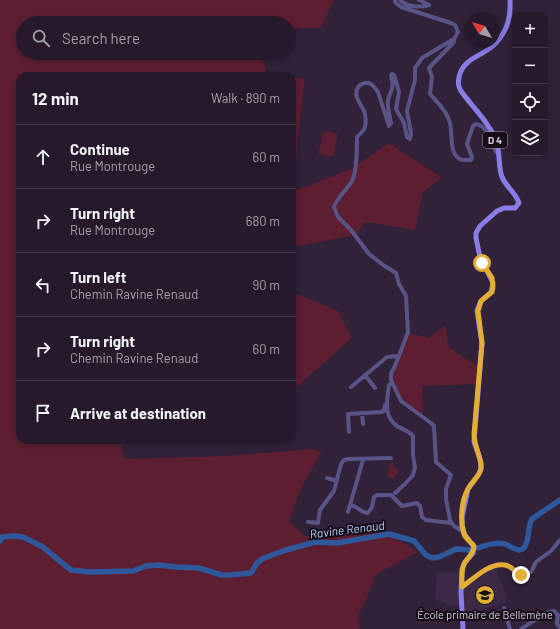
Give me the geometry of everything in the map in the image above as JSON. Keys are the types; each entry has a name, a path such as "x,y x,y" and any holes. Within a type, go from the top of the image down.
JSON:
{"main road":[{"name":"D 4","path":"463,629 462,569 465,562 473,553 474,546 464,532 462,527 462,517 468,489 479,474 481,462 474,442 482,343 478,311 481,301 492,292 493,287 492,278 482,263 480,257 476,233 480,226 497,210 504,208 515,208 519,203 503,179 497,145 491,130 459,87 458,81 461,69 467,62 491,47 500,37 510,19 510,0"}],"street":[{"path":"395,0 395,2 401,7 455,25 458,32 450,47 431,65 430,68 432,77 430,94 441,105 449,118 453,148 459,159 471,160 472,157 468,144 473,126 476,124 490,136 494,149 498,152"},
{"path":"400,0 409,5 420,7 429,5 419,0"},
{"path":"453,41 452,40 422,58 416,68 415,80 407,111 411,133 410,139 407,137 404,123 396,109 399,92 394,75 392,74 391,76 393,86 387,106 391,123 389,126 378,92 375,88 366,83 361,85 358,89 356,95 364,112 365,126 364,130 357,137 356,156 352,180 334,207 338,217 351,230 369,254 396,273 399,284 406,296 408,332 390,377 401,401 434,426 436,462 451,475 446,486 446,499 451,522 457,529 464,532"},
{"path":"351,387 387,357 398,356"},
{"path":"365,376 375,388"},
{"path":"392,383 388,384 387,411 390,419 395,424 411,433 414,438 412,455 415,467 413,475 406,484 395,493"},
{"path":"349,432 348,414 382,412 387,401"},
{"path":"362,413 363,424"},
{"path":"308,522 318,523 320,510 331,496 337,481 341,464 344,460 391,458"},
{"path":"348,512 363,460"},
{"path":"327,478 337,481"},
{"path":"350,505 357,506 365,513 368,513 371,510 374,497 377,495 391,495 402,506 417,503 420,506 422,517 426,520 451,522"},
{"path":"462,587 474,577 496,566 505,564 521,575 528,574 532,572 536,562 551,551 560,540"},
{"path":"504,608 510,629"},
{"path":"521,629 546,613 554,611 558,615 557,624 560,627"}],"shaded area":[{"path":"0,0 334,0 321,28 296,28 296,16 16,16 16,60 262,60 267,72 16,72 16,444 121,444 124,459 226,456 311,449 322,452 301,488 289,521 305,536 349,535 368,531 383,533 404,543 418,552 377,574 358,616 360,629 0,629"},
{"path":"296,78 305,79 296,164"},
{"path":"324,131 338,134 333,157 318,154"},
{"path":"389,143 442,178 423,192 415,230 365,222 356,235 296,246 296,190 351,169"},
{"path":"296,294 338,311 352,338 296,387"},
{"path":"443,327 446,327 449,347 479,367 478,384 422,386 423,416 406,405 394,388 391,373 409,333 429,338"},
{"path":"390,463 393,463 393,466 399,471 393,479 388,476"},
{"name":"École primaire de Bellemène","path":"496,567 508,601 465,616 464,588 474,580"},
{"name":"École primaire de Bellemène","path":"437,572 459,572 459,605 448,606 445,602 439,602 435,598"}],"waterway":[{"name":"Ravine Renaud","path":"478,548 498,543 505,544 518,550 523,549 528,540 530,522 532,519 560,500"},
{"name":"Ravine Renaud","path":"0,541 2,537 23,537 43,547 71,570 89,572 133,571 146,566 158,565 199,568 222,575 251,573 257,563 262,559 283,551 315,542 337,543 389,534 414,541 426,555 432,558 439,557 456,549 470,550"}],"place":[{"name":"École primaire de Bellemène","path":"485,595"}],"route":[{"path":"482,263 492,278 493,287 492,292 481,301 478,306 482,343 474,442 481,462 481,469 468,489 463,507 462,527 465,535 474,546 473,553 465,562 462,569 462,587 484,571 505,564 521,575"}]}
